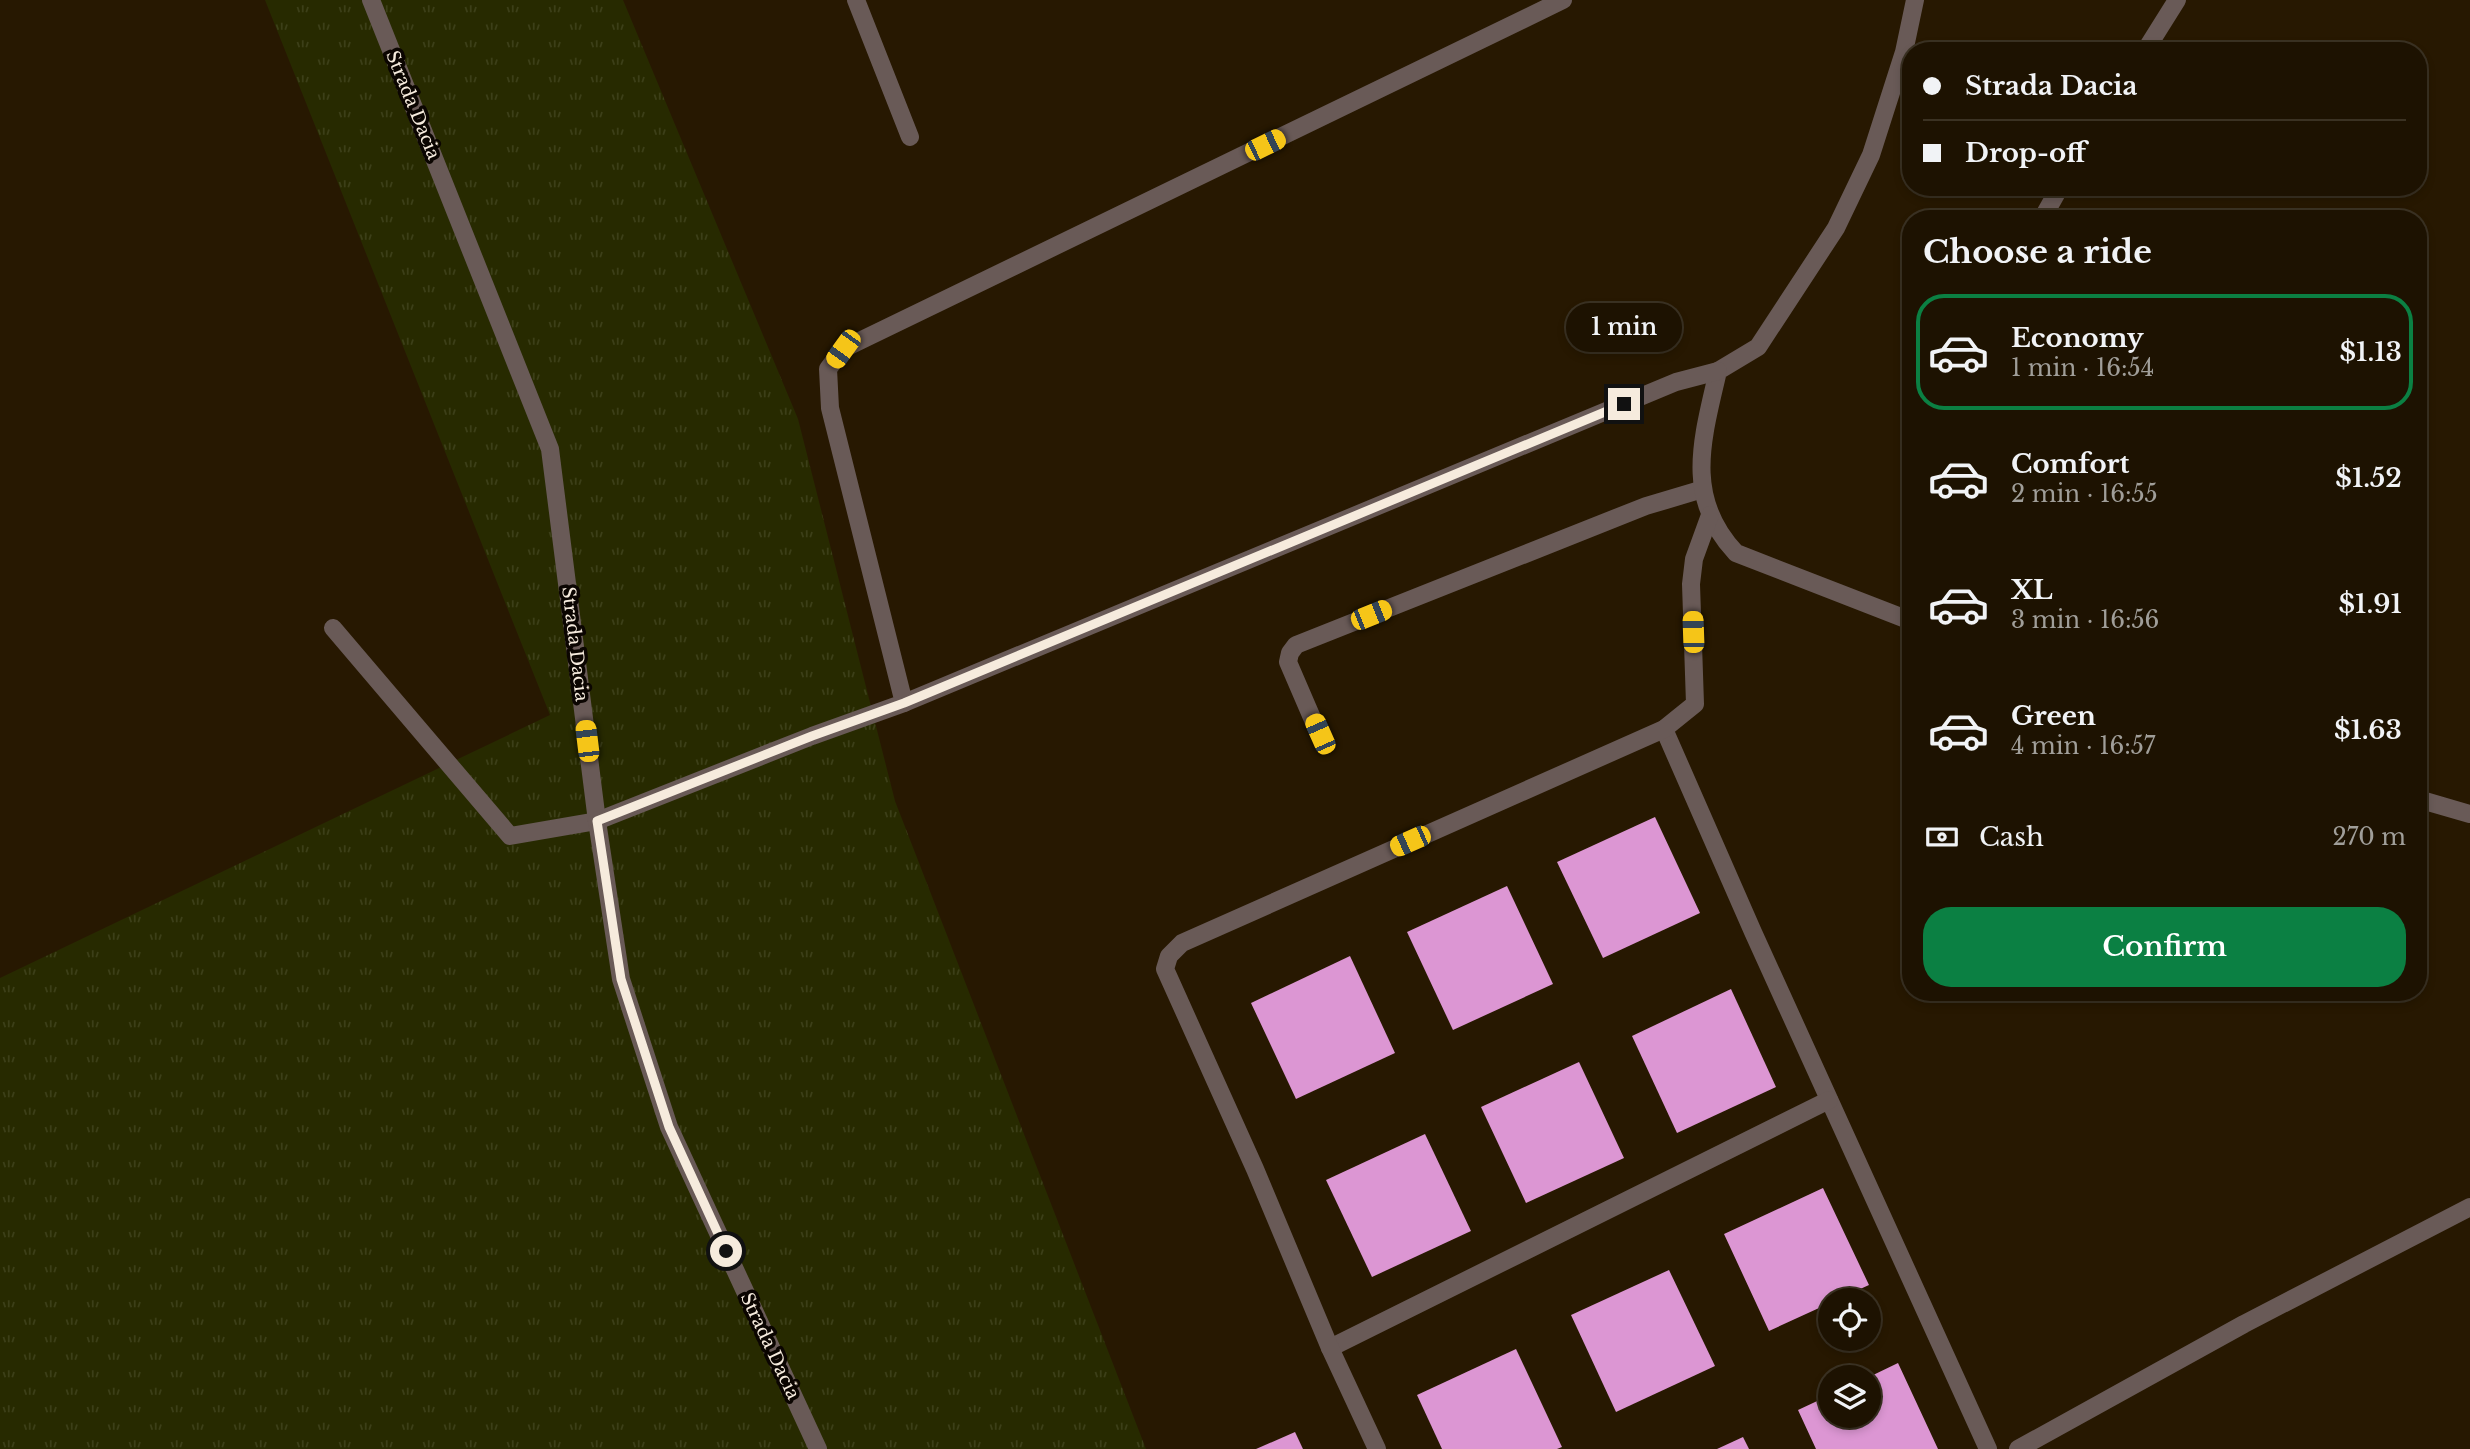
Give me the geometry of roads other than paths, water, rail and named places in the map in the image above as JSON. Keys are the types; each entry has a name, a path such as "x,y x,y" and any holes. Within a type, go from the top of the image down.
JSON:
{"street":[{"name":"Strada Dacia","path":"371,0 551,449 597,821 621,979 669,1127 818,1449"},
{"path":"856,0 910,137"},
{"path":"904,703 830,408 828,369 843,349 1563,0"},
{"path":"1906,42 1915,0"},
{"path":"2151,42 2177,0"},
{"path":"333,628 510,836 597,821 812,736 904,703 1676,382 1718,371 1758,347 1836,228 1871,155 1902,58"},
{"path":"1718,371 1701,456 1703,489 1710,515 1720,536 1736,553 1902,618"},
{"path":"1320,734 1288,662 1296,645 1646,506 1703,489"},
{"path":"1377,1449 1330,1348 1255,1169 1165,969 1169,956 1182,943 1664,729 1695,705 1691,584 1694,559 1710,515"},
{"path":"1664,729 1988,1449"},
{"path":"2427,802 2470,814"},
{"path":"1330,1348 1829,1100"},
{"path":"2018,1449 2244,1324 2470,1207"}]}
